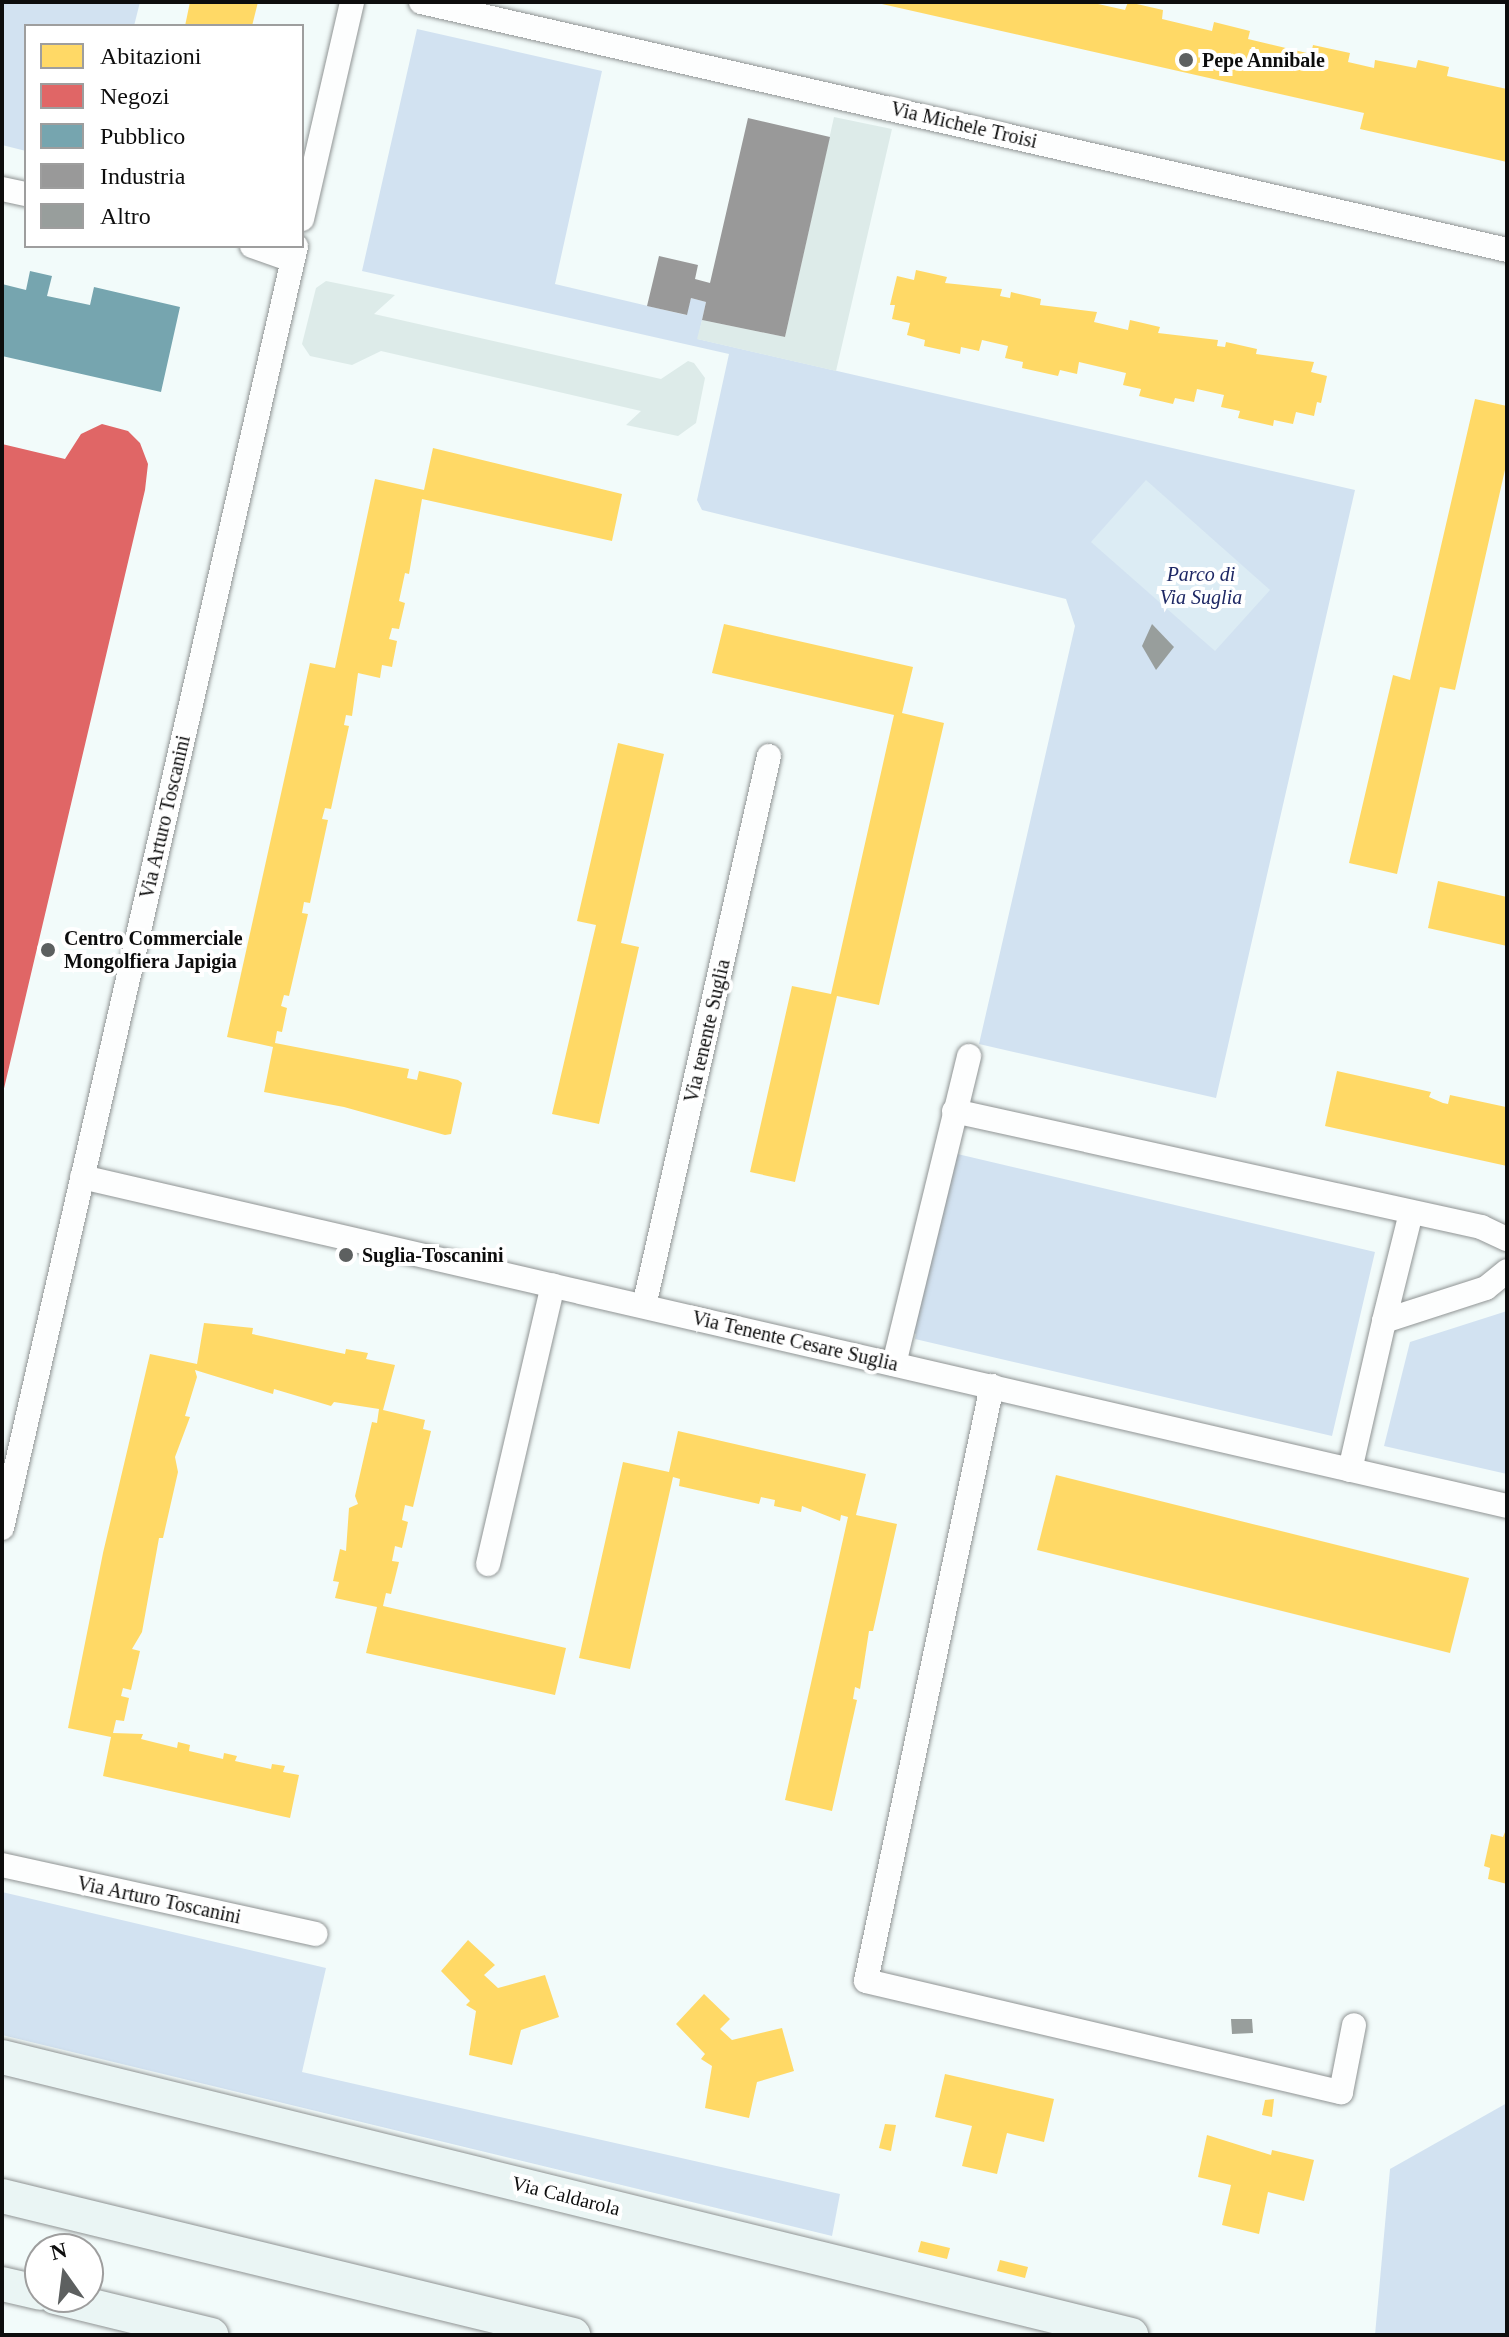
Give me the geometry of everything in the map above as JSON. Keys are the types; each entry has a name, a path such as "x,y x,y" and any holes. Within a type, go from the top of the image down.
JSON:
{"street":[{"path":"304,210 352,2"},
{"name":"Via Michele Troisi","path":"421,2 1507,250"},
{"path":"2,189 24,194"},
{"path":"264,248 294,253"},
{"name":"Via Arturo Toscanini","path":"2,1528 294,253"},
{"name":"Via tenente Suglia","path":"644,1306 769,756"},
{"path":"894,1364 969,1056"},
{"path":"954,1111 1481,1227 1507,1239"},
{"name":"Via Tenente Cesare Suglia","path":"82,1177 1507,1506"},
{"path":"1350,1470 1411,1213"},
{"path":"1384,1321 1486,1288 1507,1271"},
{"path":"488,1564 553,1285"},
{"path":"992,1386 866,1981 1341,2092 1354,2025"},
{"name":"Via Arturo Toscanini","path":"2,1865 316,1934"},
{"name":"Via Caldarola","path":"2,2057 1131,2335"},
{"path":"2,2196 573,2335"},
{"path":"2,2284 24,2289"},
{"path":"104,2309 211,2335"}],"green space":[{"path":"2,2 140,2 134,24 24,24 24,150 2,145"},
{"name":"Parco di Via Suglia","path":"417,29 602,71 555,284 686,315 691,298 706,302 698,339 1355,490 1216,1098 979,1044 1075,626 1066,599 702,510 697,500 729,354 362,271"},
{"path":"1146,480 1270,590 1215,651 1091,542"},
{"path":"949,1152 1375,1252 1332,1436 915,1339 916,1334 907,1332"},
{"path":"1507,1311 1507,1474 1384,1446 1410,1342"},
{"path":"2,1892 326,1968 302,2072 840,2194 832,2236 2,2035"},
{"path":"1507,2103 1507,2335 1375,2335 1390,2169"}],"shaded area":[{"path":"834,117 892,129 836,371 697,339 702,320 785,337"},
{"path":"326,281 395,295 374,314 661,379 688,361 694,363 705,378 696,423 678,436 626,425 641,411 381,351 352,365 310,356 302,344 316,288"}],"building: Abitazioni":[{"path":"190,2 258,2 252,24 185,24"},
{"path":"873,2 1089,2 1125,10 1128,2 1163,10 1162,19 1212,31 1214,22 1250,31 1248,39 1311,54 1313,45 1350,53 1348,62 1374,68 1375,60 1416,68 1418,60 1449,67 1447,76 1507,89 1507,162 1360,129 1364,113"},
{"path":"916,270 947,277 945,283 1002,289 1000,296 1010,298 1011,292 1041,299 1040,305 1097,312 1094,322 1128,330 1130,320 1160,327 1158,333 1218,340 1217,346 1225,347 1226,342 1257,349 1256,354 1314,362 1311,372 1327,376 1321,403 1317,402 1314,416 1296,412 1293,424 1274,420 1273,426 1238,418 1240,411 1221,407 1224,395 1197,389 1194,402 1175,398 1173,404 1139,396 1141,389 1123,385 1126,373 1079,362 1077,374 1060,370 1058,376 1022,368 1023,362 1005,358 1008,346 982,340 979,351 961,347 960,354 924,346 925,340 907,335 910,323 892,319 895,305 890,305 897,276 914,280"},
{"path":"1475,399 1507,406 1507,461 1455,690 1440,687 1397,874 1349,863 1393,675 1410,680"},
{"path":"433,448 622,494 612,541 422,499 409,574 405,573 399,601 405,603 399,629 392,628 389,639 397,641 392,667 382,665 380,678 358,673 352,716 346,715 344,725 349,726 331,809 325,808 322,819 328,820 310,903 304,902 302,913 308,914 289,996 284,995 281,1006 287,1008 282,1032 277,1031 275,1043 409,1069 407,1078 417,1080 419,1071 458,1080 462,1083 451,1134 445,1135 344,1107 264,1092 273,1047 227,1037 310,663 335,668 375,479 424,490"},
{"path":"724,624 913,667 902,713 944,723 879,1005 837,996 795,1182 750,1172 792,986 831,994 894,715 712,673"},
{"path":"618,743 664,754 621,943 639,947 599,1124 552,1114 596,925 577,921"},
{"path":"1438,881 1507,897 1507,946 1428,928"},
{"path":"1337,1071 1431,1092 1429,1097 1443,1103 1448,1104 1450,1095 1506,1107 1507,1166 1325,1126"},
{"path":"204,1323 253,1328 252,1334 345,1354 346,1349 368,1353 366,1359 395,1365 383,1410 425,1420 423,1429 431,1431 413,1507 405,1505 402,1520 408,1522 402,1548 395,1546 392,1561 399,1562 391,1594 386,1593 383,1606 566,1648 555,1695 366,1653 377,1607 335,1598 339,1582 333,1581 340,1549 346,1551 349,1508 358,1504 355,1496 372,1422 377,1423 379,1409 334,1402 331,1406 274,1389 273,1394 195,1370 197,1377 185,1416 190,1417 175,1457 178,1472 163,1538 159,1538 142,1632 132,1649 140,1651 131,1690 123,1688 121,1696 129,1698 124,1721 116,1720 113,1733 143,1734 141,1739 177,1748 178,1742 190,1745 189,1751 223,1759 224,1753 237,1756 235,1761 271,1769 272,1764 285,1766 283,1772 299,1775 290,1818 103,1776 111,1737 68,1728 103,1553 150,1354 197,1364"},
{"path":"678,1431 866,1474 856,1515 897,1524 873,1631 869,1631 860,1689 855,1687 853,1699 857,1700 832,1811 785,1800 848,1517 841,1515 840,1521 802,1506 801,1512 774,1506 775,1500 761,1497 759,1504 679,1486 680,1479 673,1477 630,1669 579,1658 623,1462 669,1472"},
{"path":"1056,1475 1469,1578 1450,1653 1037,1550"},
{"path":"1507,1827 1507,1884 1488,1879 1490,1868 1484,1866 1491,1834 1503,1837"},
{"path":"468,1940 495,1965 484,1975 498,1988 545,1975 559,2017 521,2030 512,2065 469,2055 476,2011 466,2005 470,2001 441,1971"},
{"path":"704,1994 730,2019 720,2029 732,2040 782,2028 794,2071 757,2082 749,2118 705,2108 712,2066 701,2059 705,2054 676,2024"},
{"path":"945,2074 1054,2099 1044,2142 1007,2133 997,2174 962,2166 972,2126 935,2117"},
{"path":"1274,2099 1272,2117 1262,2115 1265,2100"},
{"path":"885,2124 896,2125 891,2151 879,2148"},
{"path":"1207,2135 1271,2155 1272,2150 1314,2160 1304,2201 1268,2192 1259,2234 1222,2225 1231,2185 1198,2177"},
{"path":"921,2241 950,2248 947,2259 918,2252"},
{"path":"1000,2260 1028,2267 1025,2278 997,2271"}],"building: Negozi":[{"path":"102,424 128,431 140,443 148,464 145,490 2,1097 2,444 65,459 81,434"}],"building: Pubblico":[{"path":"30,271 52,276 47,296 90,305 94,287 180,307 161,392 2,356 2,284 26,290"}],"building: Industria":[{"path":"748,118 830,137 785,337 702,320 706,302 691,298 687,315 647,306 659,256 698,265 695,279 710,283"}],"building: Altro":[{"path":"1152,624 1174,647 1156,670 1142,646"},
{"path":"1231,2019 1252,2019 1253,2033 1232,2034"}],"place":[{"name":"Pepe Annibale","path":"1186,60"},
{"name":"Centro Commerciale Mongolfiera Japigia","path":"48,950"},
{"name":"Suglia-Toscanini","path":"346,1255"}]}
